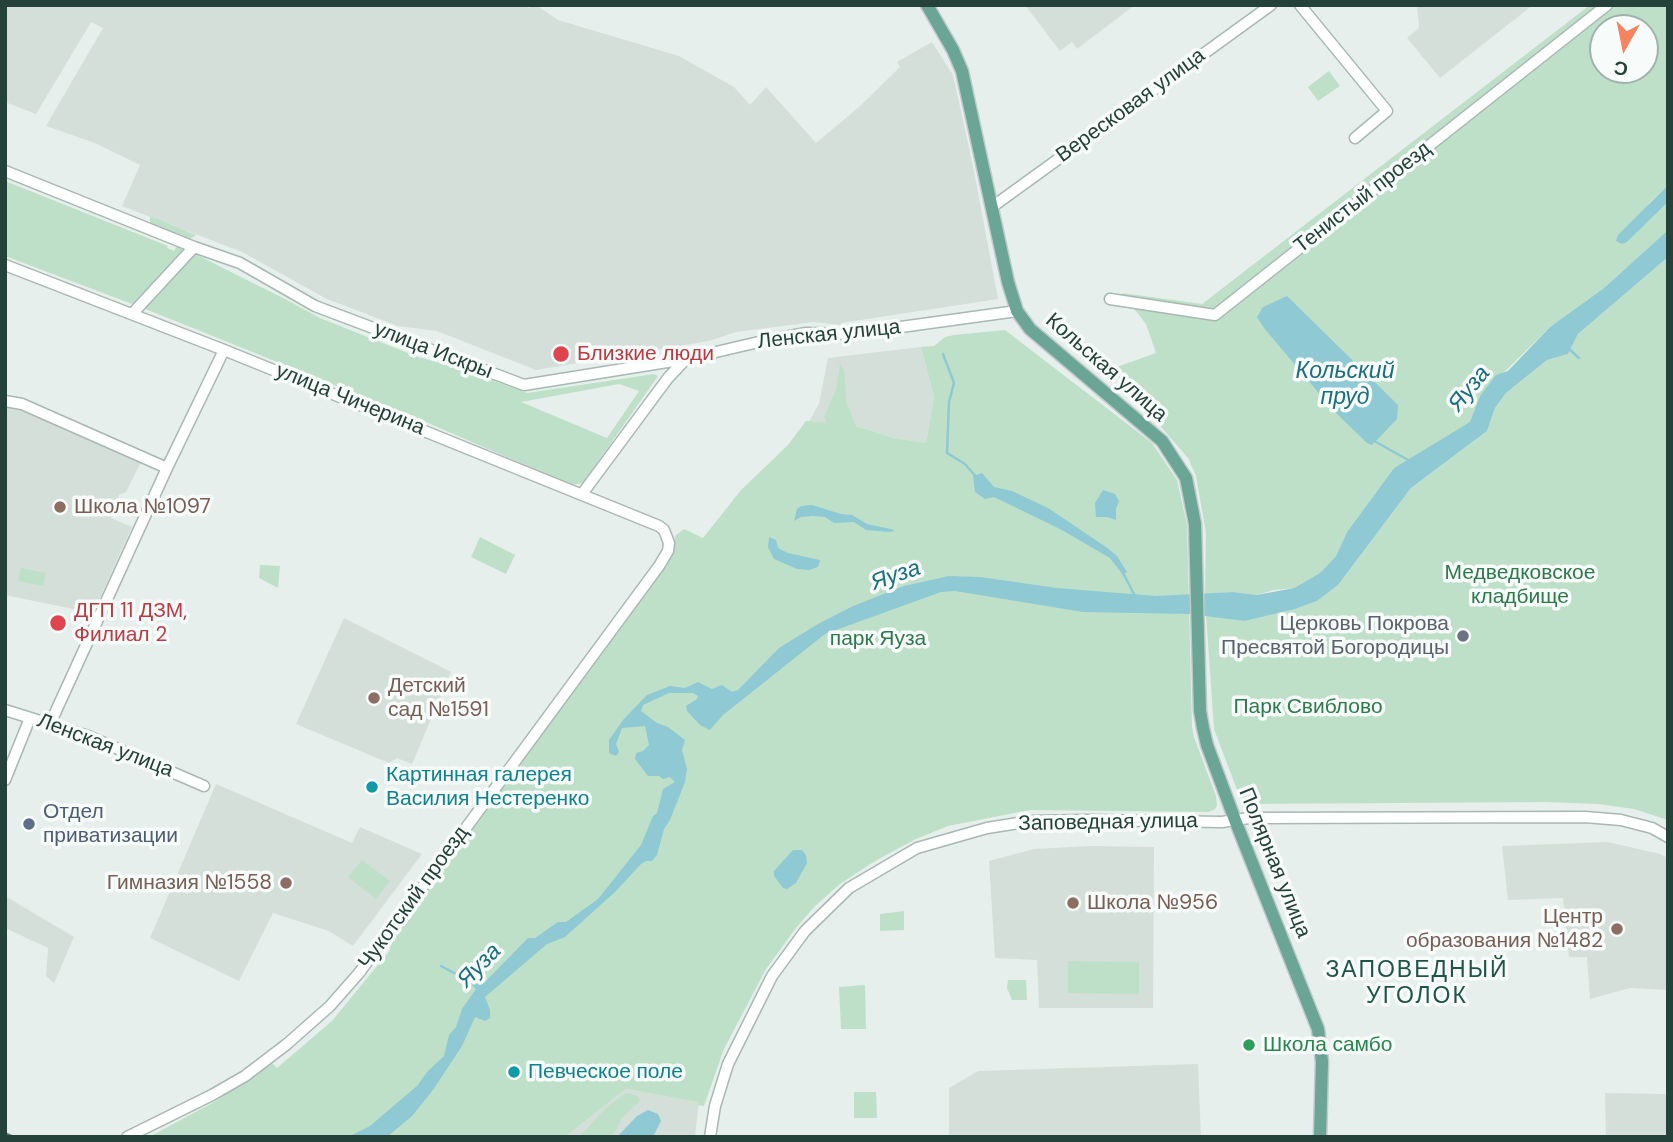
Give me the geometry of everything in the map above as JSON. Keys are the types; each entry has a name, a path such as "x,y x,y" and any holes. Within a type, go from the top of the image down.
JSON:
{"main road":[{"name":"Кольская улица","path":"927,5 962,71 1017,312 1030,329 1162,440 1186,478 1195,524 1200,711 1203,728"},
{"name":"Полярная улица","path":"1203,728 1235,820 1318,1029 1322,1062 1320,1137"}],"street":[{"name":"Вересковая улица","path":"992,207 1271,5"},
{"path":"1300,5 1387,111 1355,138"},
{"name":"Тенистый проезд","path":"1110,299 1215,315 1592,10 1607,5"},
{"name":"улица Искры","path":"5,171 240,263 315,306 524,385 686,359"},
{"path":"132,314 194,247"},
{"name":"улица Чичерина","path":"5,265 225,350 582,494 664,530 669,544 665,557"},
{"name":"Ленская улица","path":"686,359 806,333 850,334 1017,312"},
{"path":"50,724 167,468 225,350"},
{"path":"582,494 668,377 686,359"},
{"path":"5,401 22,404 167,468"},
{"name":"Чукотский проезд","path":"127,1137 245,1076 330,1006 359,973 665,557"},
{"name":"Ленская улица","path":"5,710 50,724 204,786"},
{"path":"5,780 30,718"},
{"name":"Заповедная улица","path":"710,1137 715,1106 728,1064 772,976 805,932 849,888 917,848 987,828 1031,821 1585,817 1621,820 1652,828 1668,837"}],"shaded area":[{"path":"5,5 525,5 529,8 536,5 558,20 679,56 734,87 750,105 766,87 816,143 859,107 900,67 897,62 932,42 953,75 998,299 841,325 814,322 736,332 709,341 536,370 437,331 398,326 327,299 242,252 122,206 140,165 95,143 46,126 103,28 91,22 36,114 5,102"},
{"path":"1025,5 1135,5 1077,49 1072,42 1060,51"},
{"path":"1417,5 1533,5 1440,78 1407,38 1419,28"},
{"path":"921,347 934,397 926,443 894,438 853,425 808,423 819,404 828,358"},
{"name":"Школа №1097","path":"5,407 28,411 141,462 126,492 119,495 111,518 132,527 93,613 5,595"},
{"name":"Детский сад №1591","path":"344,618 451,672 412,764 397,758 389,763 296,724"},
{"name":"Гимназия №1558","path":"216,784 352,843 360,827 422,854 353,946 329,931 273,913 239,981 150,938"},
{"name":"Центр образования №1482","path":"1608,842 1668,858 1668,990 1630,988 1590,999 1587,957 1569,957 1563,898 1508,900 1502,846"},
{"name":"Школа №956","path":"1154,847 1153,1008 1039,1008 1037,960 995,958 989,861 1034,849"},
{"path":"5,896 74,937 54,983 46,976 48,948 5,928"},
{"path":"1198,1064 1201,1137 949,1137 949,1088 978,1071"},
{"path":"626,1089 699,1102 695,1137 565,1137"},
{"path":"1605,1093 1668,1094 1668,1137 1606,1137"}],"green space":[{"path":"1590,5 1668,5 1668,185 1650,202 1627,242 1668,202 1668,230 1604,288 1550,327 1480,396 1471,422 1394,468 1347,532 1336,556 1320,573 1294,588 1257,595 1233,592 1205,594 1206,533 1196,476 1188,458 1111,369 1156,353 1146,324 1122,293 1202,304"},
{"path":"1329,71 1340,86 1318,101 1308,87"},
{"path":"5,181 168,246 167,248 174,251 177,246 183,248 183,255 132,304 5,256"},
{"path":"150,216 196,235 187,241 150,224"},
{"path":"195,254 320,318 418,357 456,367 527,393 654,374 658,376 583,483 571,485 419,419 143,308","holes":["619,384 639,391 607,438 521,402"]},
{"name":"Парк Свиблово","path":"1668,257 1668,820 1634,809 1598,804 1245,802 1239,795 1214,729 1206,615 1245,621 1317,601 1338,585 1411,488 1487,431 1495,408 1506,393 1547,360 1568,354 1578,334"},
{"name":"парк Яуза","path":"1005,330 1152,443 1177,480 1187,525 1192,727 1216,796 1215,809 1209,812 1030,810 948,826 916,839 875,861 840,884 815,906 766,969 724,1049 704,1106 698,1105 698,1102 626,1089 565,1137 149,1137 216,1101 272,1063 277,1068 332,1021 391,949 385,945 673,554 675,536 684,529 703,538 741,490 788,445 806,421 826,423 824,417 836,390 840,364 844,370 847,404 856,426 894,438 926,443 934,397 921,347 934,346 945,337 954,335"},
{"path":"480,537 515,555 506,574 471,557"},
{"path":"260,565 280,566 278,588 259,578"},
{"path":"21,568 46,573 43,586 18,581"},
{"path":"362,860 390,881 376,899 348,877"},
{"path":"904,911 904,930 880,931 880,914"},
{"path":"1068,961 1139,962 1139,994 1068,993"},
{"path":"1008,980 1026,980 1027,1000 1012,1000 1007,988"},
{"path":"865,985 866,1029 841,1029 839,987"},
{"path":"854,1092 876,1092 877,1118 854,1118"},
{"path":"628,1093 639,1097 640,1101 622,1118 610,1137 579,1137 607,1107"}],"water":[{"path":"1668,185 1668,202 1627,242 1622,244 1616,241 1618,235"},
{"path":"1668,230 1668,257 1578,334 1568,354 1547,360 1506,393 1495,408 1487,431 1411,488 1338,585 1317,601 1245,621 1189,614 1083,612 955,591 941,592 825,634 723,715 710,730 700,725 687,711 686,706 698,696 693,693 669,693 643,705 641,711 685,740 682,750 687,769 685,782 664,829 657,855 652,861 641,864 616,891 565,937 547,944 485,997 490,1018 485,1021 475,1017 462,1046 412,1116 387,1137 348,1137 370,1126 418,1085 444,1056 449,1035 476,989 472,985 475,981 484,983 528,938 535,938 558,922 566,922 598,899 641,845 653,816 657,813 663,789 675,782 670,777 663,779 659,776 648,776 635,759 636,753 649,745 645,726 622,728 616,744 619,752 616,756 609,753 609,740 623,720 647,695 670,686 685,688 698,682 712,689 722,685 732,692 738,690 779,648 818,624 853,606 904,586 949,576 1156,596 1233,592 1257,595 1294,588 1320,573 1336,556 1347,532 1394,468 1470,422 1480,396 1496,375 1508,371 1550,327 1604,288"},
{"name":"Кольский пруд","path":"1287,296 1398,405 1397,419 1372,445 1333,410 1257,317 1263,307"},
{"path":"982,473 994,487 1012,491 1048,508 1106,547 1117,556 1127,572 1123,575 1110,558 1060,529 994,497 985,499 975,492 973,476"},
{"path":"1103,490 1115,494 1119,501 1116,520 1096,517 1095,503"},
{"path":"812,505 852,515 867,524 895,530 866,530 854,522 834,523 825,517 801,517 794,521 797,509"},
{"path":"769,537 776,540 778,548 788,553 820,560 818,567 809,570 797,569 774,559 768,547"},
{"path":"793,850 802,850 807,863 796,883 787,889 783,888 774,876 774,871"},
{"path":"648,1110 658,1114 661,1121 653,1137 617,1137 637,1116"}],"waterway":[{"path":"1568,348 1579,358"},
{"path":"943,354 954,383 949,402 947,453 965,464 977,478"},
{"path":"1376,442 1410,461"},
{"path":"1122,571 1135,596"},
{"name":"Яуза","path":"441,966 473,983"}],"tram line":[{"path":"5,1133 14,1137"}],"place":[{"name":"Близкие люди","path":"561,354"},
{"name":"Школа №1097","path":"60,507"},
{"name":"ДГП 11 ДЗМ, Филиал 2","path":"58,623"},
{"name":"Церковь Покрова Пресвятой Богородицы","path":"1463,636"},
{"name":"Детский сад №1591","path":"374,698"},
{"name":"Картинная галерея Василия Нестеренко","path":"372,787"},
{"name":"Отдел приватизации","path":"29,824"},
{"name":"Гимназия №1558","path":"286,883"},
{"name":"Школа №956","path":"1073,903"},
{"name":"Центр образования №1482","path":"1617,929"},
{"name":"Школа самбо","path":"1249,1045"},
{"name":"Певческое поле","path":"514,1072"}],"district":[{"name":"ЗАПОВЕДНЫЙ УГОЛОК","path":"1417,984"}],"park label":[{"name":"Медведковское кладбище","path":"1520,585"}]}
